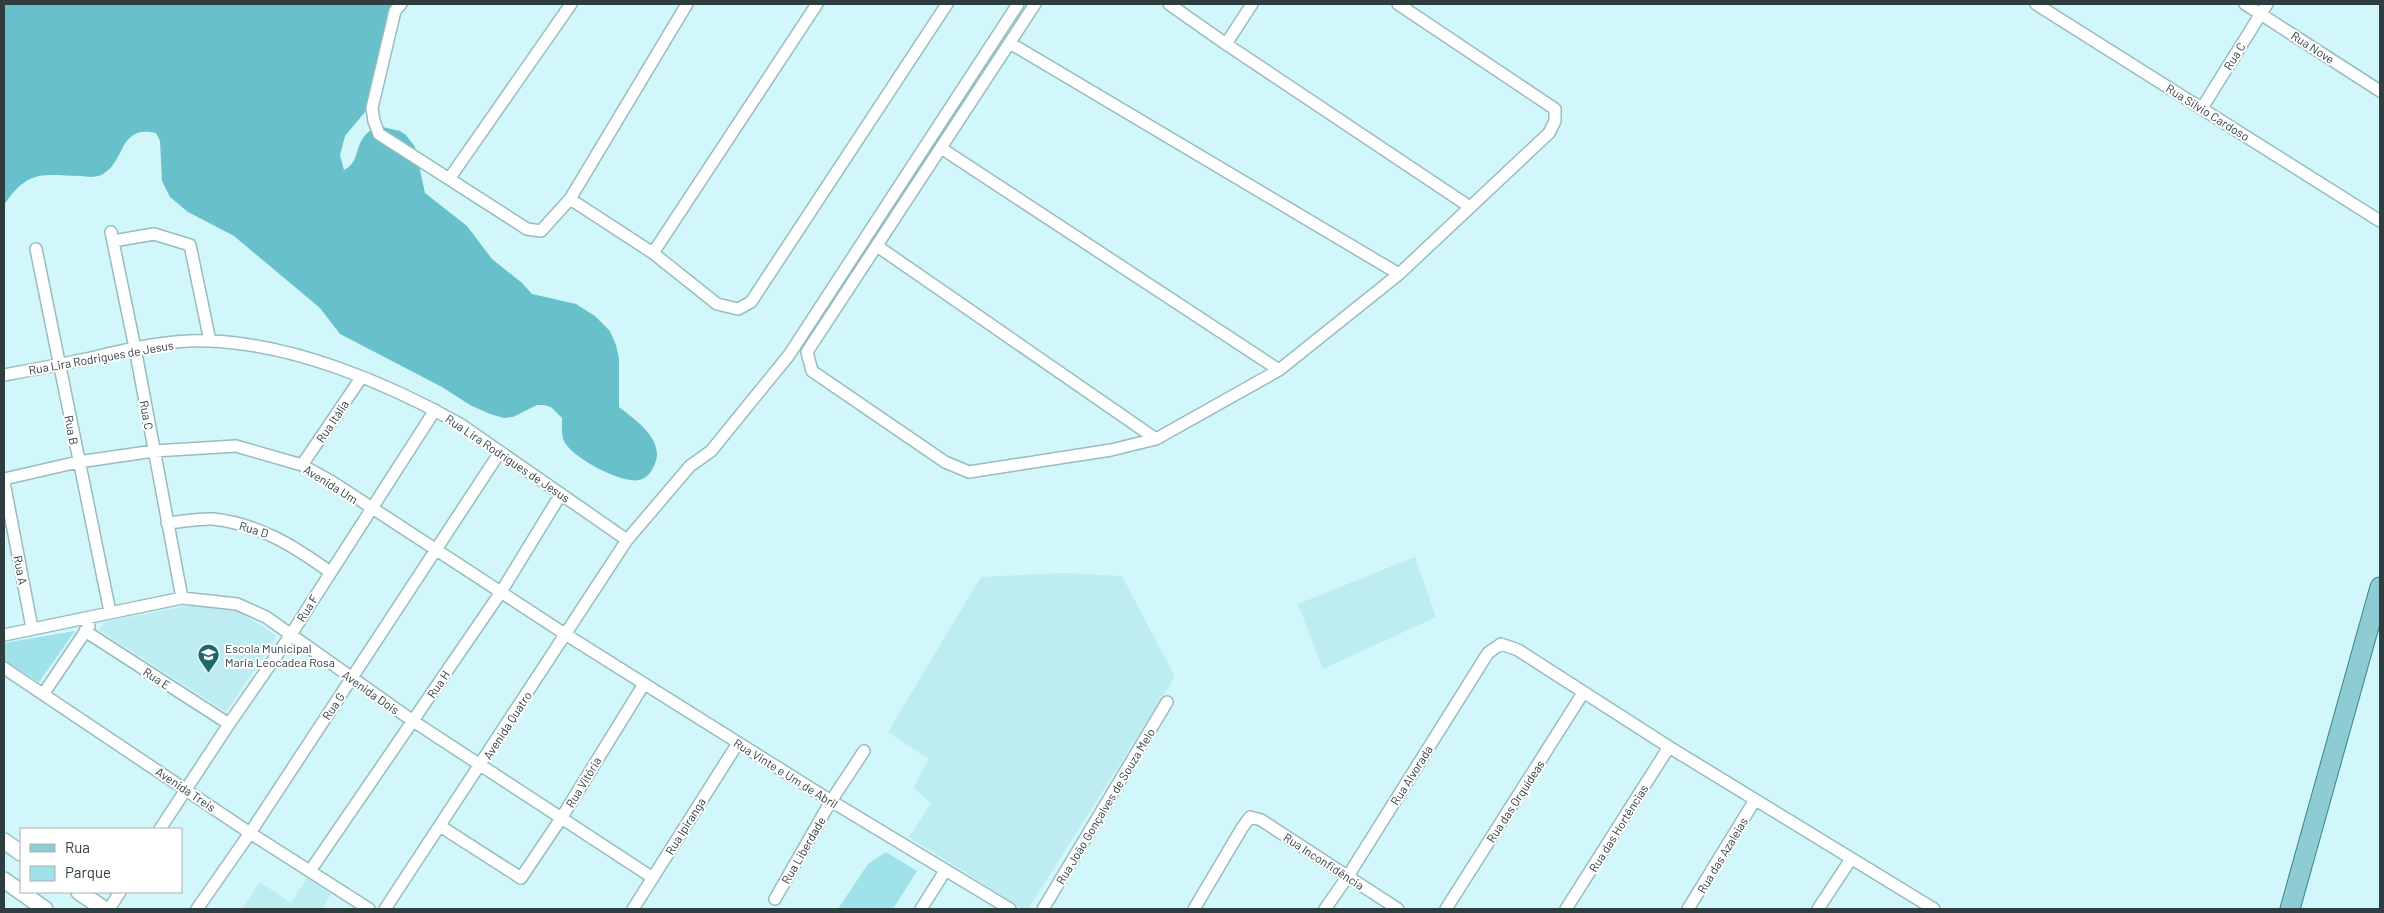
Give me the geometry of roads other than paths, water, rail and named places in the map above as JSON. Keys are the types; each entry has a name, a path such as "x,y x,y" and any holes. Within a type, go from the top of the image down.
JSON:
{"main road":[{"path":"2290,909 2380,587"}],"street":[{"path":"401,4 395,11 372,108 379,134 528,228 541,231 570,198 687,4"},
{"path":"449,179 571,4"},
{"path":"653,254 817,4"},
{"path":"570,198 653,254 717,304 738,309 751,302 947,4"},
{"name":"Avenida Quatro","path":"385,909 627,540 690,466 712,451 789,355 1018,4"},
{"path":"1035,4 807,352 812,371 944,462 969,472 1111,450 1156,439 1279,370 1399,274 1548,133 1555,121 1556,109 1398,4"},
{"path":"1226,44 1252,4"},
{"name":"Rua Silvio Cardoso","path":"2036,4 2380,221"},
{"name":"Rua Nove","path":"2245,4 2380,91"},
{"name":"Rua C","path":"2202,108 2267,4"},
{"path":"1176,6 1226,44 1470,207"},
{"path":"1010,43 1399,274"},
{"path":"941,148 1279,370"},
{"name":"Rua C","path":"182,598 112,236 154,234 190,245 210,341"},
{"path":"877,246 1156,439"},
{"name":"Rua B","path":"36,249 110,612"},
{"name":"Rua Lira Rodrigues de Jesus","path":"4,375 60,365 135,348 210,341 280,350 361,378 435,410 500,452 627,540"},
{"name":"Rua Itália","path":"302,465 361,378"},
{"name":"Rua F","path":"161,828 290,636 435,410"},
{"name":"Avenida Um","path":"4,481 78,462 154,451 236,446 302,465 564,634"},
{"name":"Rua G","path":"197,909 250,833 500,452"},
{"name":"Rua A","path":"4,481 32,628"},
{"name":"Rua H","path":"310,872 501,592 561,494"},
{"name":"Rua D","path":"167,523 212,519 259,529 303,552 330,572"},
{"name":"Avenida Dois","path":"4,635 182,598 237,604 266,617 290,636 413,721 654,878"},
{"path":"44,693 98,614"},
{"name":"Rua E","path":"85,631 229,724"},
{"name":"Rua Vinte e Um de Abril","path":"564,634 831,801 1010,909"},
{"name":"Rua Alvorada","path":"1325,909 1348,876 1488,653 1501,644 1518,650 1584,693"},
{"name":"Avenida Treis","path":"4,668 186,788 250,833 369,909"},
{"name":"Rua Vitória","path":"440,826 519,878 522,877 562,817 644,684"},
{"path":"1584,693 1934,909"},
{"name":"Rua das Orquídeas","path":"1446,909 1584,693"},
{"name":"Rua João Gonçalves de Souza Melo","path":"1043,909 1167,702"},
{"name":"Rua Ipiranga","path":"633,909 738,743"},
{"name":"Rua das Hortências","path":"1566,909 1669,747"},
{"name":"Rua Liberdade","path":"775,899 831,801 864,751"},
{"name":"Rua das Azaleias","path":"1688,909 1755,800"},
{"name":"Rua Inconfidência","path":"1194,909 1250,817 1261,820 1398,909"},
{"path":"4,841 20,852"},
{"path":"1818,909 1851,859"},
{"path":"921,909 945,871"},
{"path":"4,880 20,891"},
{"path":"22,893 45,909"},
{"path":"80,893 104,909"},
{"path":"109,909 119,893"}],"place":[{"name":"Escola Municipal Maria Leocadea Rosa","path":"209,674"}]}
